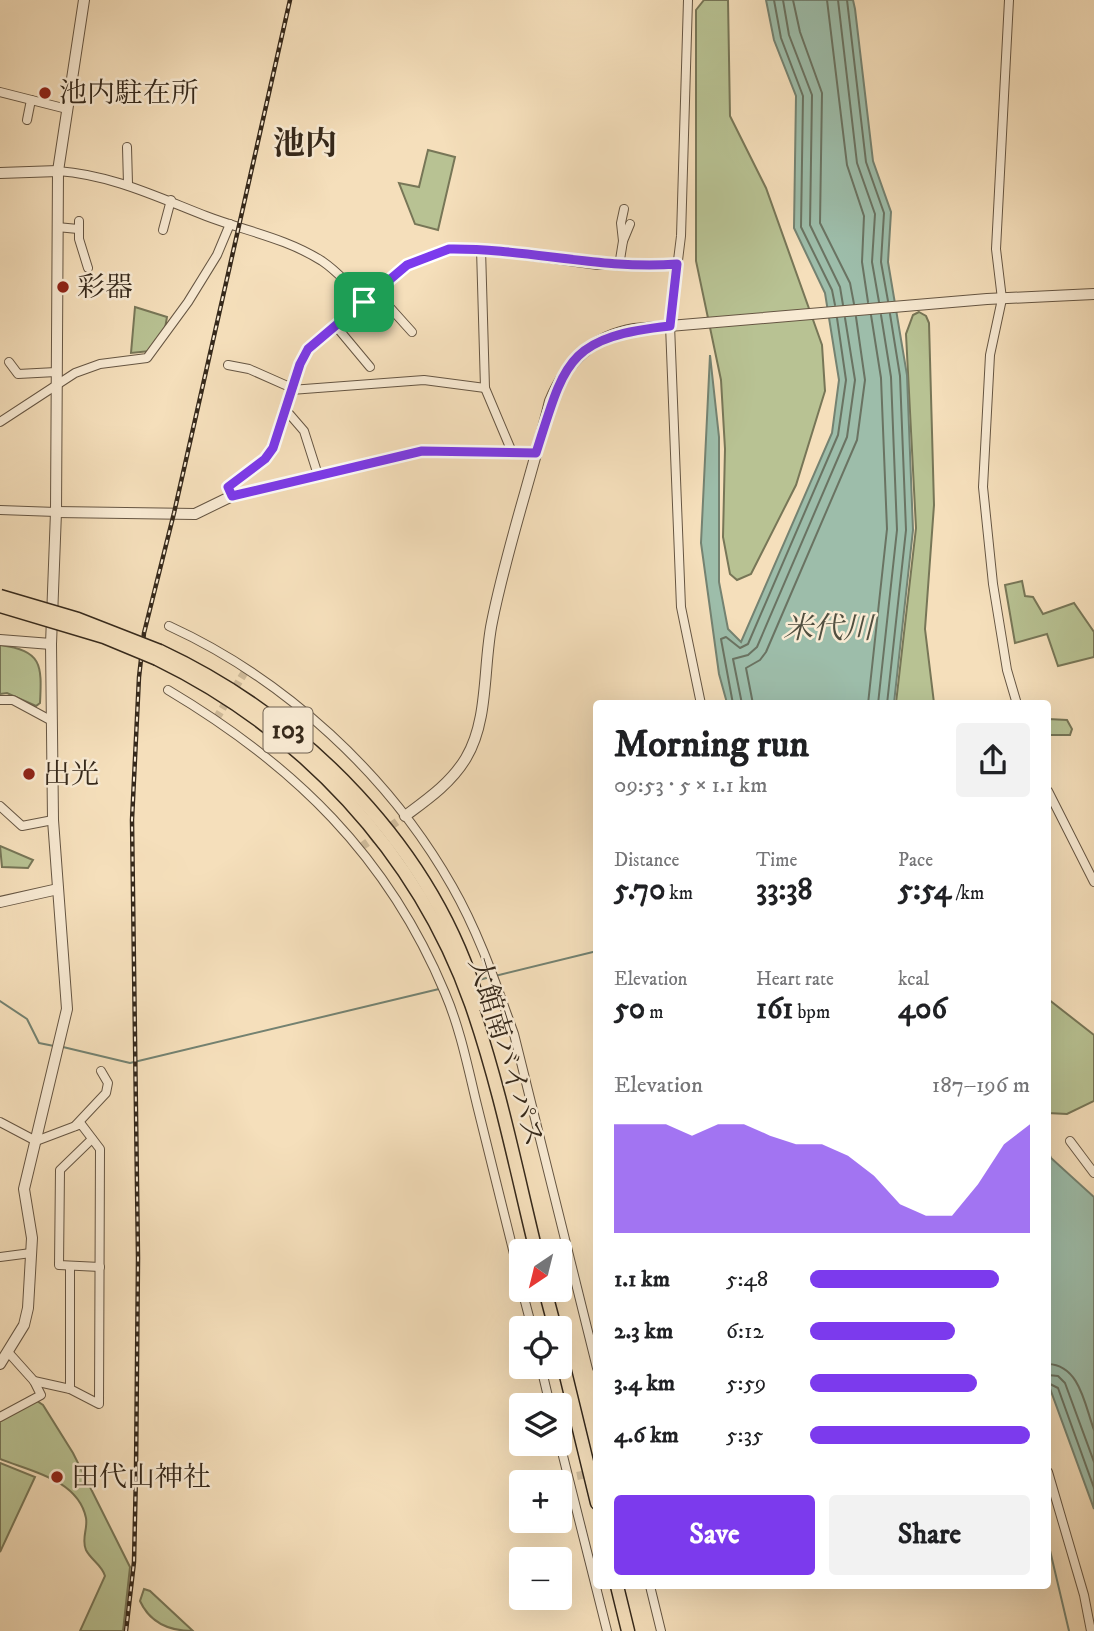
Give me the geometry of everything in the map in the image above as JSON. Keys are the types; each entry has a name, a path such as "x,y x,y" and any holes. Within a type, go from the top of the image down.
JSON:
{"highway":[{"name":"大館南バイパス","path":"0,594 107,629 159,655 250,713 300,753 345,797 404,871 462,970 474,1001 533,1239"},
{"name":"大館南バイパス","path":"0,606 159,655"},
{"path":"0,612 77,628"},
{"path":"567,1379 593,1487"},
{"path":"618,1589 628,1631"}],"street":[{"path":"0,1364 23,1325 27,1308 31,1253 24,1189 67,1009 53,820 51,644 56,512 57,227 58,171 84,0"},
{"path":"688,0 682,224 677,264 675,325 680,594 700,700"},
{"path":"1009,0 996,249 1002,299 990,355 984,487 993,583 1007,670 1016,700"},
{"path":"0,92 67,109"},
{"path":"27,120 31,100"},
{"path":"127,147 128,184"},
{"path":"0,173 58,171 91,174 128,184 230,224 262,232 319,259 335,270 364,302"},
{"path":"163,230 171,200"},
{"path":"619,266 624,209"},
{"path":"0,422 75,373 100,364 147,358 188,302 217,255 230,224"},
{"path":"623,241 630,224"},
{"path":"57,227 78,225 88,268"},
{"path":"232,496 228,487 265,459 273,448 308,349 407,265 449,249 481,249 619,266 677,264"},
{"path":"481,249 485,388 512,452"},
{"path":"376,292 412,332"},
{"path":"405,816 445,785 468,756 475,737 498,595 536,453 558,382 581,354 610,335 675,325 987,299 1094,294"},
{"path":"335,325 370,367"},
{"path":"9,362 18,374 55,372"},
{"path":"228,365 249,369 292,389 424,380 485,388"},
{"path":"285,409 304,431 317,475"},
{"path":"0,510 195,513 232,496 422,451 536,453"},
{"path":"169,626 231,660 293,702 350,755 405,816 453,888 493,976 514,1034 561,1239"},
{"path":"0,640 51,644"},
{"path":"168,690 216,719 275,762 326,809 361,847 390,888 419,935 443,989 469,1069 513,1239"},
{"path":"0,700 13,701 52,721"},
{"path":"1051,797 1094,882"},
{"path":"0,806 22,826 53,820"},
{"path":"0,902 58,889"},
{"path":"75,1126 106,1093 108,1083 101,1071"},
{"path":"0,1122 36,1141 81,1125 100,1149 99,1404 70,1389 34,1381"},
{"path":"92,1139 60,1170 59,1265 100,1267"},
{"path":"1070,1140 1094,1173"},
{"path":"0,1257 31,1253"},
{"path":"70,1266 70,1389"},
{"path":"572,1279 593,1354"},
{"path":"0,1343 10,1349 41,1395 0,1417"},
{"path":"564,1456 572,1477 593,1569"},
{"path":"1051,1482 1081,1583 1091,1631"},
{"path":"597,1589 607,1631"},
{"path":"651,1589 661,1631"}],"shaded area":[{"path":"704,0 728,0 730,116 766,188 822,345 825,391 796,485 751,574 737,580 730,574 723,537 725,449 721,380 696,261 696,10"},
{"path":"428,150 455,157 438,230 415,224 399,183 419,187"},
{"path":"135,307 167,317 164,334 150,351 131,353"},
{"path":"919,312 926,316 929,323 934,505 925,629 934,700 896,700 916,528 906,334 913,315"},
{"path":"1022,581 1025,596 1033,597 1043,614 1074,603 1094,632 1094,657 1058,666 1047,634 1015,643 1005,585"},
{"path":"0,645 24,651 36,662 41,690 40,703 36,706 7,693 0,694"},
{"path":"1051,719 1067,720 1072,729 1070,735 1051,735"},
{"path":"0,846 33,860 28,868 2,867"},
{"path":"1051,1001 1094,1035 1094,1101 1067,1114 1051,1113"},
{"path":"34,1399 43,1405 73,1453 130,1567 123,1631 80,1631 105,1576 86,1550 86,1518 81,1505 63,1485 51,1478 0,1459 0,1419"},
{"path":"0,1463 35,1477 0,1552"},
{"path":"144,1589 150,1591 193,1631 169,1627 149,1615 140,1601"}],"water":[{"name":"米代川","path":"766,0 853,0 873,161 891,212 888,262 907,375 913,530 894,700 726,700 719,674 701,543 710,355 719,437 719,582 728,629 741,642 832,433 839,380 825,293 794,228 796,96 774,40"},
{"path":"1051,1158 1094,1197 1094,1509 1051,1391"}],"waterway":[{"path":"495,976 593,952"},
{"path":"475,981 490,977"},
{"path":"63,1047 130,1063 439,989"},
{"path":"0,1001 27,1019 39,1043 54,1046"},
{"path":"1051,1555 1069,1631"}],"tunnel":[{"path":"216,719 246,670"},
{"path":"361,847 405,816"},
{"path":"577,1476 593,1473"}],"railway":[{"path":"126,1631 134,1562 136,1473 138,1258 132,820 139,677 144,633 174,513 290,0"}],"place":[{"name":"池内駐在所","path":"45,93"},
{"name":"彩器","path":"63,287"},
{"name":"出光","path":"29,774"},
{"name":"田代山神社","path":"57,1477"}],"district":[{"name":"池内","path":"305,145"}],"route":[{"path":"449,249 481,249 598,265 643,267 677,264 678,271 670,326 621,331 597,341 581,354 558,382 536,453 447,449 422,451 232,496 228,487 265,459 273,448 300,364 308,349 364,302 407,265 449,249"}]}
